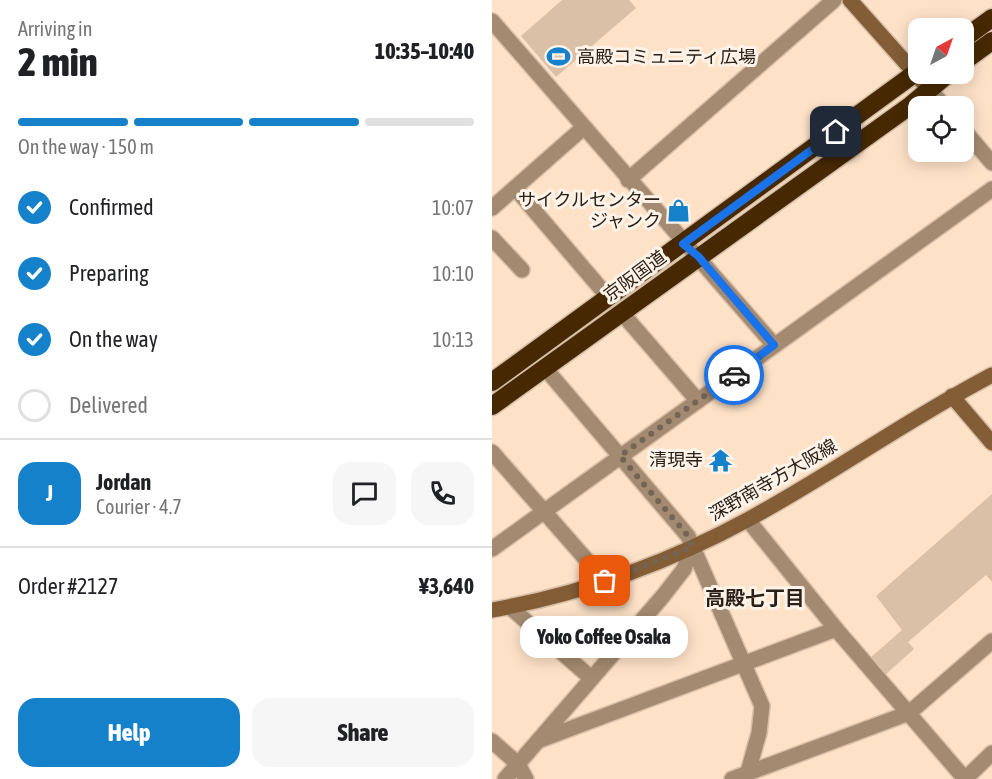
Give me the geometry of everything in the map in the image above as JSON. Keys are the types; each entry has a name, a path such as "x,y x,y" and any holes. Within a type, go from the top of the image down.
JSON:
{"highway":[{"path":"974,31 992,18"},
{"path":"974,54 992,41"},
{"name":"京阪国道","path":"492,382 908,78"},
{"name":"京阪国道","path":"492,406 935,84"}],"main road":[{"path":"850,0 908,63"},
{"path":"925,84 929,89"},
{"name":"深野南寺方大阪線","path":"492,610 605,581 692,547 748,520 952,396 992,375"},
{"path":"952,396 992,443"}],"street":[{"path":"628,180 834,0"},
{"path":"492,21 683,244 698,256 774,345"},
{"path":"929,89 935,96"},
{"path":"492,208 583,128"},
{"path":"974,142 992,163"},
{"path":"515,188 608,297"},
{"path":"492,549 992,189"},
{"path":"492,238 522,270"},
{"path":"621,312 698,401"},
{"path":"544,367 688,536 762,706 748,776"},
{"path":"492,452 605,581"},
{"path":"748,520 836,629 965,779 992,753"},
{"path":"505,779 677,578 684,569 692,547"},
{"path":"510,607 591,678"},
{"path":"540,740 745,666 836,629"},
{"path":"732,779 748,776 909,713 992,641"},
{"path":"492,741 518,764 526,779"}],"shaded area":[{"name":"高殿コミュニティ広場","path":"562,0 629,0 636,8 556,77 521,36"},
{"path":"992,494 992,582 986,575 908,642 914,649 884,676 869,659 902,630 876,596"}],"way so far":[{"path":"605,581 692,547 688,536 620,456 734,375"}],"place":[{"name":"高殿コミュニティ広場","path":"559,57"},
{"name":"サイクルセンター ジャンク","path":"679,210"},
{"name":"清現寺","path":"721,460"},
{"name":"Yoko Coffee Osaka","path":"605,581"}],"district":[{"name":"高殿七丁目","path":"755,598"}],"route":[{"path":"734,375 774,345 698,256 683,244 836,132"}]}
